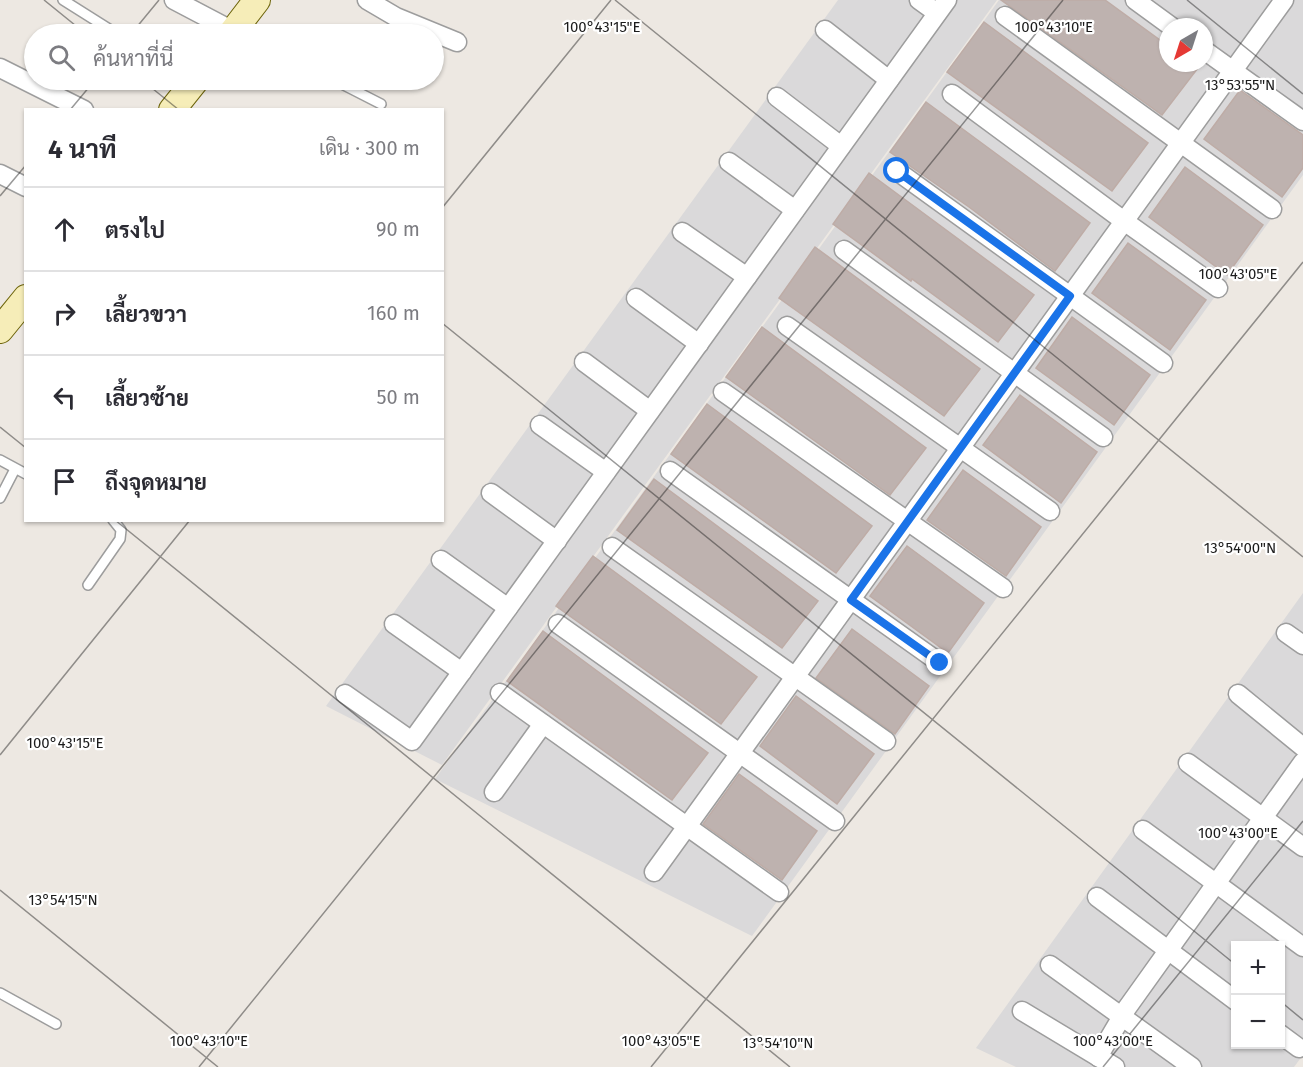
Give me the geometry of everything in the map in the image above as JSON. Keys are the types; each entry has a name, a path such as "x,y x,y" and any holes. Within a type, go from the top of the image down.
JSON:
{"main road":[{"path":"244,24 257,0"},
{"path":"173,108 186,90"},
{"path":"0,330 24,300"}],"street":[{"path":"174,0 225,24"},
{"path":"367,0 413,24"},
{"path":"345,694 412,741 942,7 919,0"},
{"path":"1135,0 1160,18"},
{"path":"654,873 1284,0"},
{"path":"1005,16 1272,209"},
{"path":"825,30 889,80"},
{"path":"444,37 457,42"},
{"path":"1213,56 1303,121"},
{"path":"0,68 24,80"},
{"path":"44,90 80,108"},
{"path":"952,94 1218,288"},
{"path":"777,97 841,146"},
{"path":"729,162 795,210"},
{"path":"897,171 1163,363"},
{"path":"0,174 24,186"},
{"path":"682,232 747,277"},
{"path":"844,250 1103,437"},
{"path":"636,298 699,344"},
{"path":"787,326 1050,511"},
{"path":"585,362 650,411"},
{"path":"723,392 1003,588"},
{"path":"540,425 606,472"},
{"path":"670,471 940,663"},
{"path":"491,493 557,541"},
{"path":"612,547 886,741"},
{"path":"441,560 508,608"},
{"path":"394,624 462,672"},
{"path":"558,624 835,821"},
{"path":"1286,633 1303,645"},
{"path":"500,693 779,892"},
{"path":"1238,694 1303,747"},
{"path":"494,792 543,724"},
{"path":"1098,1057 1122,1017 1303,762"},
{"path":"1188,763 1303,847"},
{"path":"1143,830 1303,947"},
{"path":"1097,897 1231,997"},
{"path":"1050,964 1192,1067"},
{"path":"1022,1011 1115,1067"},
{"path":"1285,1037 1299,1048"}],"lane":[{"path":"63,0 101,24"},
{"path":"354,90 381,104"},
{"path":"0,460 24,473"},
{"path":"0,498 15,469"},
{"path":"88,585 120,539 121,530 115,522"},
{"path":"0,993 56,1024"}],"shaded area":[{"path":"838,0 997,0 442,765 326,706"},
{"path":"999,0 1303,0 1303,175 752,936 435,779"},
{"path":"1303,593 1303,1055 1294,1067 1016,1067 976,1048"}],"building":[{"path":"1001,0 1105,0 1159,39 1159,72 1195,72 1162,115"},
{"path":"984,22 1148,143 1112,191 947,72"},
{"path":"1240,90 1303,135 1303,168 1282,197 1204,139"},
{"path":"926,102 1090,223 1055,271 890,152"},
{"path":"1185,167 1263,225 1227,275 1149,217"},
{"path":"869,173 1034,295 998,342 833,224"},
{"path":"1128,243 1206,300 1170,350 1092,293"},
{"path":"815,247 980,369 944,416 779,298"},
{"path":"1072,317 1150,375 1114,425 1036,368"},
{"path":"762,327 926,448 890,495 726,377"},
{"path":"1020,395 1097,452 1061,503 983,445"},
{"path":"707,404 872,526 836,573 671,454"},
{"path":"963,470 1041,527 1006,576 927,520"},
{"path":"654,479 818,601 782,648 617,530"},
{"path":"907,546 984,603 948,653 870,596"},
{"path":"593,556 757,677 721,724 556,606"},
{"path":"852,629 929,686 895,734 816,678"},
{"path":"543,631 708,753 672,800 507,681"},
{"path":"796,696 874,754 837,804 760,746"},
{"path":"739,774 817,831 782,880 703,824"}],"route":[{"path":"897,171 1070,296 851,600 940,663"}]}
